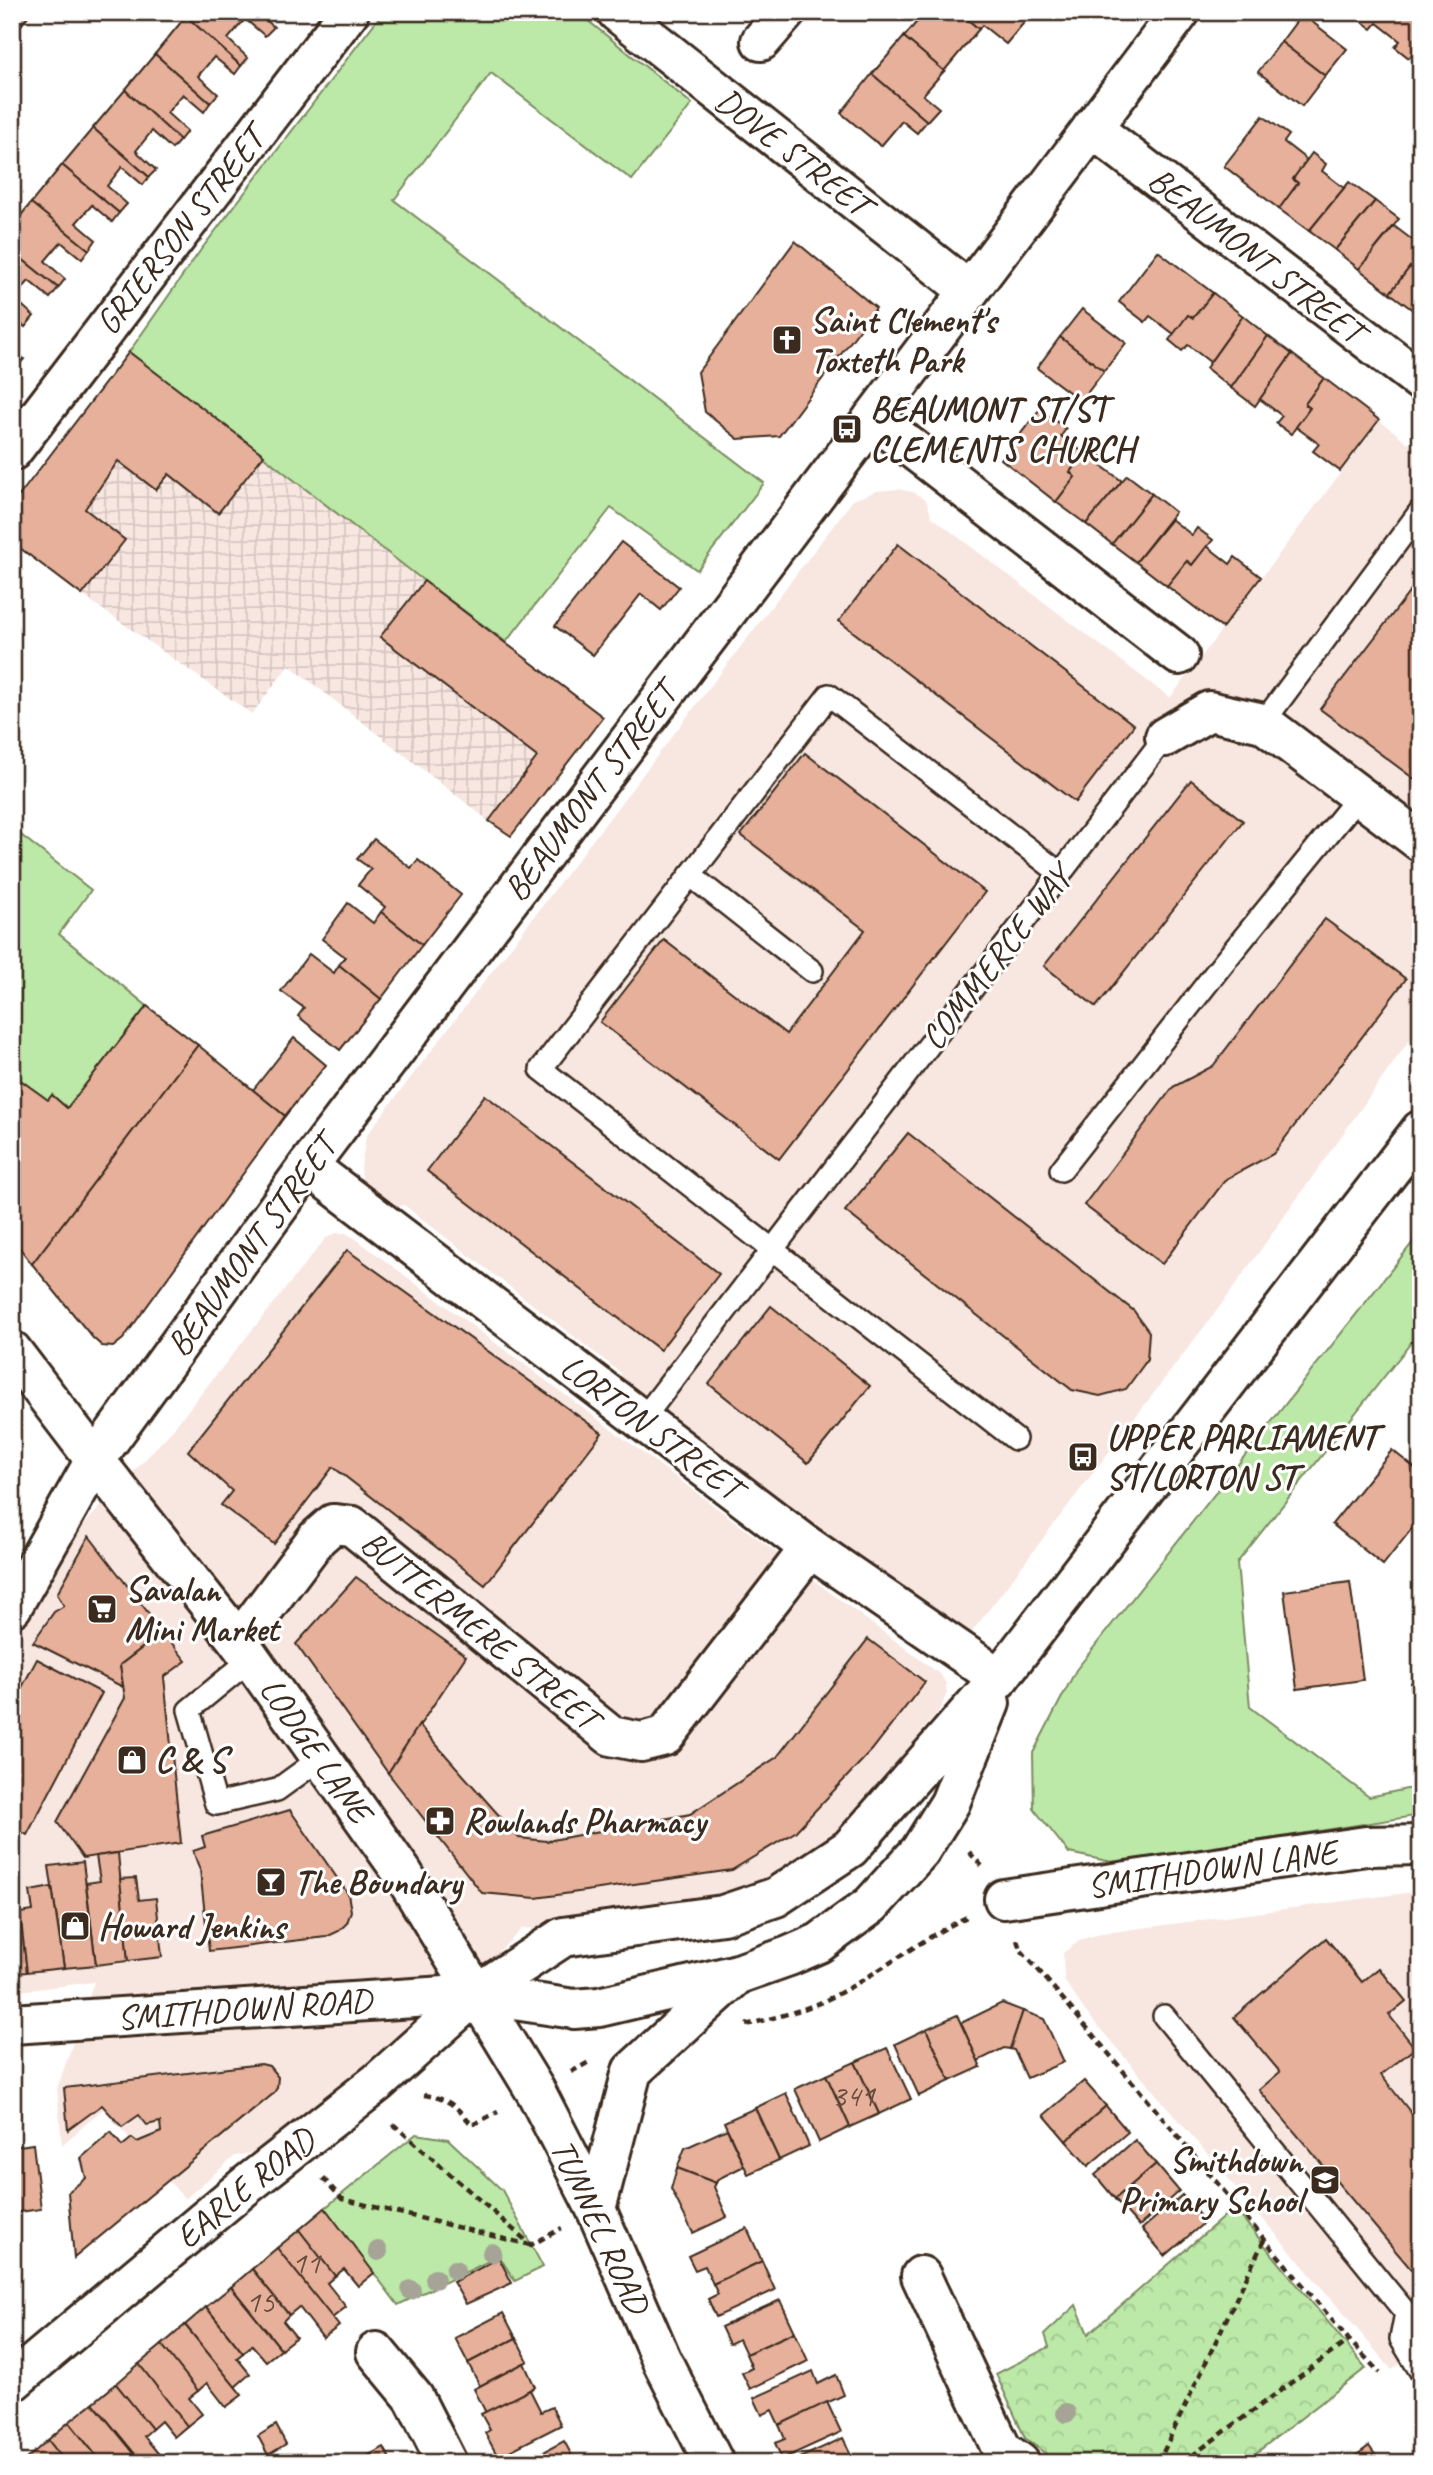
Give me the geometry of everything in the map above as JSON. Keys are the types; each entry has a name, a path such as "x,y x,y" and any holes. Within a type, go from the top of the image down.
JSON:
{"main road":[{"name":"GRIERSON STREET","path":"12,451 349,12"},
{"name":"DOVE STREET","path":"617,12 969,291"},
{"path":"761,40 786,12"},
{"name":"BEAUMONT STREET","path":"12,1607 95,1460 308,1166 1180,12"},
{"name":"BEAUMONT STREET","path":"1092,128 1421,381"},
{"path":"873,418 1179,655"},
{"name":"COMMERCE WAY","path":"1165,737 1209,712 1263,723 1421,842"},
{"path":"999,1678 1421,1130"},
{"name":"LORTON STREET","path":"308,1166 810,1548 999,1678"},
{"name":"LODGE LANE","path":"12,1351 245,1651 402,1872 476,1994"},
{"name":"BUTTERMERE STREET","path":"245,1651 317,1538 333,1524 352,1526 611,1736 641,1742 665,1736 810,1548"},
{"name":"SMITHDOWN ROAD","path":"12,2024 476,1994 574,2009 738,1974 789,1956 819,1942 845,1925 871,1905 920,1851 950,1803 999,1678"},
{"name":"EARLE ROAD","path":"12,2382 244,2187 378,2082 476,1994 563,1937 723,1915 776,1897 850,1848 999,1678"},
{"name":"SMITHDOWN LANE","path":"1004,1899 1366,1846 1421,1845"},
{"path":"596,2209 632,2071 738,1974"},
{"name":"TUNNEL ROAD","path":"476,1994 536,2092 596,2209 662,2361 715,2463"},
{"path":"921,2276 1002,2449 1020,2463"},
{"path":"376,2352 414,2398 447,2463"}],"lane":[{"path":"1263,723 1421,510"},
{"path":"1015,1439 541,1069 829,695 1061,874"},
{"name":"COMMERCE WAY","path":"642,1420 1165,737"},
{"path":"1061,1170 1224,961 1359,796"},
{"path":"690,876 811,971"},
{"path":"245,1651 188,1710 216,1804 277,1790 321,1758"},
{"path":"1164,2016 1406,2313 1401,2339 1421,2372"}],"path":[{"path":"740,2027 823,2001 869,1977 958,1921"},
{"path":"1041,1973 1382,2376"},
{"path":"419,2094 440,2097 455,2104 472,2125 604,2054 632,2071"},
{"path":"391,2123 531,2245"},
{"path":"315,2168 342,2199 531,2245 596,2209"},
{"path":"1158,2463 1265,2238"},
{"path":"1182,2463 1349,2340"}],"shaded area":[{"path":"129,352 603,717 489,821 289,665 252,714 82,595 12,542"},
{"path":"1380,421 1421,453 1421,1024 1227,1297 965,1641 623,1394 621,1373 404,1205 381,1212 363,1186 361,1168 366,1136 853,500 877,491 898,489 913,492 926,500 932,517 1170,698"},
{"path":"336,1233 346,1233 356,1239 941,1675 947,1693 941,1708 838,1834 759,1890 536,1929 523,1928 371,2078 287,2147 235,2156 185,2199 103,2109 62,2145 57,2089 94,1982 12,1992 12,1648 74,1535 168,1435 326,1238"},
{"name":"Smithdown Primary School","path":"1421,1891 1421,2348 1392,2370 1085,2011 1064,1980 1063,1953 1082,1939 1104,1933"}],"green space":[{"path":"383,12 577,12 692,104 632,180 491,73 394,200 764,483 697,570 611,508 506,642 129,352 200,251"},
{"path":"12,828 91,890 59,934 147,1006 67,1108 52,1095 48,1100 12,1074"},
{"path":"1421,1232 1421,1330 1237,1563 1250,1707 1369,1797 1421,1786 1421,1815 1117,1863 1069,1853 1034,1809 1033,1753 1076,1670"},
{"path":"416,2134 448,2139 502,2190 543,2267 515,2281 499,2256 398,2305 325,2208"},
{"path":"1234,2208 1366,2368 1243,2463 1058,2463 1025,2438 996,2374 1049,2347 1045,2334 1076,2305 1088,2334"}],"building":[{"path":"12,12 31,12 22,24"},
{"path":"189,12 257,12 274,27 265,36 245,19 228,39 248,58 241,66 186,16"},
{"path":"925,12 959,12 979,29 944,71 904,37"},
{"path":"959,12 1019,12 1027,19 1006,44 982,25 979,29"},
{"path":"1349,12 1421,12 1421,57 1414,52 1409,58 1395,47 1400,41 1377,23 1372,29"},
{"path":"1302,14 1347,49 1325,76 1281,42"},
{"path":"12,15 22,24 12,35"},
{"path":"186,16 241,66 235,74 214,57 198,76 218,94 210,103 155,54"},
{"path":"904,37 944,71 923,95 939,108 927,121 872,74"},
{"path":"1281,42 1325,76 1302,106 1258,72"},
{"path":"155,54 210,103 204,112 183,94 167,113 187,131 180,140 125,90"},
{"path":"872,74 927,121 917,133 902,121 881,146 841,113"},
{"path":"125,90 180,140 172,149 152,131 136,151 156,170 149,177 93,128"},
{"path":"1263,116 1289,135 1284,142 1307,160 1293,179 1298,183 1279,209 1224,166"},
{"path":"93,128 149,177 143,185 122,167 107,186 127,204 119,213 62,165"},
{"path":"1312,153 1326,164 1322,171 1344,188 1309,231 1279,209 1298,183 1293,179"},
{"path":"62,165 119,213 112,222 92,205 76,223 96,240 89,250 31,203"},
{"path":"1349,182 1375,201 1335,250 1309,231"},
{"path":"1375,201 1399,219 1359,269 1335,250"},
{"path":"31,203 89,250 82,259 61,242 45,261 65,279 58,288 12,251 12,226"},
{"path":"1394,226 1415,242 1421,236 1421,264 1415,271 1410,267 1390,293 1359,269"},
{"name":"Saint Clement's Toxteth Park","path":"795,241 876,308 779,436 738,439 705,412 698,372"},
{"path":"12,251 58,288 50,298 29,281 14,298 34,316 25,327 12,317"},
{"path":"1158,251 1213,293 1193,318 1188,315 1174,334 1150,316 1145,322 1119,302"},
{"path":"1421,264 1421,316 1390,293 1410,267 1415,271"},
{"path":"1213,293 1243,316 1210,362 1188,345 1182,351 1169,340 1188,315 1193,318"},
{"path":"1082,309 1126,343 1104,371 1060,337"},
{"path":"1243,316 1268,336 1231,388 1206,368"},
{"path":"1268,336 1292,354 1255,406 1231,388"},
{"path":"1060,337 1104,371 1081,401 1037,368"},
{"path":"12,349 24,359 15,369 12,367"},
{"path":"129,352 264,455 218,513 169,474 156,490 118,461 85,509 125,540 82,595 12,542 12,505"},
{"path":"1292,354 1324,378 1305,404 1310,408 1291,434 1276,423 1282,416 1260,399"},
{"path":"1324,378 1379,420 1340,471 1313,451 1319,444 1296,427 1310,408 1305,404"},
{"path":"1040,409 1066,429 1061,436 1084,453 1070,472 1075,477 1056,502 1001,459"},
{"path":"1090,446 1103,457 1099,464 1122,481 1086,524 1056,502 1075,477 1070,472"},
{"path":"1127,475 1152,494 1112,544 1086,524"},
{"path":"1152,494 1175,512 1136,562 1112,544"},
{"path":"1171,519 1192,535 1197,528 1213,540 1192,565 1187,561 1167,586 1136,562"},
{"path":"621,542 679,587 661,610 641,594 593,655 555,626"},
{"path":"898,544 1134,725 1075,802 839,621"},
{"path":"1207,546 1230,564 1235,557 1261,577 1222,628 1167,586 1187,561 1192,565"},
{"path":"1421,577 1421,784 1320,709"},
{"path":"424,581 603,717 511,836 489,821 537,757 380,637"},
{"path":"805,753 985,892 779,1159 600,1022 664,940 786,1034 865,930 741,835"},
{"path":"1191,780 1243,821 1096,1007 1044,966"},
{"path":"374,839 411,868 418,860 461,895 422,945 381,912 385,907 358,885 371,869 357,859"},
{"path":"348,903 373,923 381,912 422,945 381,999 339,965 345,957 322,939"},
{"path":"1325,919 1406,979 1273,1154 1226,1179 1162,1264 1084,1205 1173,1087 1213,1066"},
{"path":"309,954 334,973 339,965 381,999 340,1050 298,1016 304,1008 281,991"},
{"path":"147,1006 198,1045 32,1264 12,1238 12,1074 48,1100 52,1095 67,1108"},
{"path":"294,1038 326,1065 285,1116 253,1090"},
{"path":"198,1045 285,1116 123,1339 113,1347 102,1346 32,1264"},
{"path":"485,1095 719,1274 660,1350 427,1171"},
{"path":"908,1133 1134,1311 1149,1332 1147,1360 1126,1389 1100,1396 1072,1390 845,1211"},
{"path":"347,1250 602,1433 485,1585 333,1467 274,1544 221,1505 232,1491 188,1451"},
{"path":"771,1306 870,1386 808,1463 709,1384"},
{"path":"1392,1450 1421,1473 1421,1517 1383,1565 1332,1524"},
{"name":"Savalan Mini Market","path":"89,1536 163,1632 120,1665 123,1687 33,1642 54,1612 64,1606 57,1594"},
{"path":"356,1577 466,1656 388,1773 296,1644"},
{"path":"1350,1582 1363,1680 1297,1689 1284,1591"},
{"name":"C & S","path":"163,1632 186,1661 164,1677 181,1843 83,1858 57,1822 125,1698 120,1665"},
{"path":"868,1639 925,1682 872,1750 795,1832 732,1870 536,1898 482,1893 388,1773 419,1725 519,1838 547,1841 690,1814 777,1757"},
{"path":"37,1659 102,1693 27,1835 12,1827 12,1706"},
{"path":"1421,1682 1421,1745 1418,1745 1411,1683"},
{"name":"The Boundary","path":"290,1810 348,1894 351,1911 347,1923 339,1931 326,1937 209,1951 200,1870 193,1851 205,1847 202,1836"},
{"path":"118,1853 128,1961 96,1965 86,1883 100,1881 96,1856"},
{"path":"14,1861 27,1972 12,1974 12,1862"},
{"name":"Howard Jenkins","path":"83,1862 96,1965 64,1968 49,1866"},
{"path":"136,1878 139,1900 156,1898 162,1957 128,1961 120,1879"},
{"path":"52,1887 64,1968 27,1972 20,1913 33,1911 30,1891"},
{"path":"1326,1938 1362,1982 1379,1968 1406,2001 1389,2015 1415,2048 1381,2075 1419,2123 1421,2122 1421,2281 1259,2090 1280,2072 1234,2017"},
{"path":"1002,2003 1023,2011 1010,2049 1004,2048 978,2061 961,2023"},
{"path":"1023,2011 1044,2019 1064,2062 1027,2078 1014,2050 1010,2049"},
{"path":"957,2015 981,2067 950,2081 926,2029"},
{"path":"926,2029 950,2081 919,2096 895,2044"},
{"path":"887,2048 911,2099 879,2114 855,2062"},
{"path":"855,2062 879,2114 850,2127 826,2075"},
{"path":"261,2064 269,2066 278,2077 277,2088 273,2094 74,2258 68,2192 86,2178 81,2158 111,2132 122,2146 132,2138 137,2142 161,2132 160,2122 147,2125 139,2115 122,2127 102,2105 68,2130 64,2088"},
{"path":"826,2075 850,2127 819,2142 795,2089"},
{"path":"1084,2081 1106,2106 1066,2141 1044,2115"},
{"path":"786,2093 809,2146 779,2160 755,2108"},
{"path":"1106,2106 1128,2132 1088,2166 1066,2141"},
{"path":"755,2108 779,2160 748,2174 724,2122"},
{"path":"727,2129 744,2166 718,2179 716,2183 677,2168 685,2148"},
{"path":"1135,2140 1156,2164 1115,2199 1095,2175"},
{"path":"33,2144 41,2209 12,2213 12,2147"},
{"path":"1156,2164 1179,2191 1139,2226 1115,2199"},
{"path":"677,2168 716,2183 714,2187 727,2217 693,2233 671,2189"},
{"path":"1182,2195 1205,2222 1165,2256 1142,2229"},
{"path":"325,2208 374,2273 358,2286 344,2269 335,2276 299,2230"},
{"path":"747,2228 762,2261 713,2284 705,2266 695,2270 688,2256"},
{"path":"299,2230 335,2276 327,2283 346,2307 332,2318 277,2248"},
{"path":"277,2248 339,2326 323,2338 299,2307 289,2315 252,2269"},
{"path":"499,2258 512,2283 466,2304 453,2282"},
{"path":"762,2261 775,2290 716,2317 708,2299 718,2294 713,2284"},
{"path":"252,2269 289,2315 283,2321 296,2337 281,2349 231,2287"},
{"path":"231,2287 281,2349 266,2361 252,2345 243,2353 206,2307"},
{"path":"780,2300 795,2332 746,2354 739,2339 729,2344 721,2327"},
{"path":"206,2307 243,2353 237,2358 250,2374 235,2387 185,2325"},
{"path":"503,2313 516,2338 468,2363 455,2338"},
{"path":"185,2325 242,2395 226,2407 207,2383 198,2391 162,2345"},
{"path":"795,2332 808,2361 750,2389 742,2373 752,2368 746,2354"},
{"path":"516,2338 528,2361 480,2386 468,2363"},
{"path":"162,2345 198,2391 189,2398 202,2414 187,2426 139,2364"},
{"path":"524,2363 535,2387 486,2413 474,2389"},
{"path":"139,2364 187,2426 174,2437 161,2421 152,2429 116,2384"},
{"path":"813,2371 818,2384 836,2375 844,2395 779,2425 772,2410 762,2415 754,2398"},
{"path":"116,2384 152,2429 144,2436 166,2463 142,2463 93,2403"},
{"path":"530,2390 541,2412 552,2407 561,2425 498,2457 485,2433 490,2430 481,2414"},
{"path":"827,2402 841,2432 782,2459 775,2443 785,2439 779,2425"},
{"path":"93,2403 142,2463 102,2463 69,2422"},
{"path":"69,2422 102,2463 66,2463 48,2440"},
{"path":"276,2425 286,2444 268,2455 258,2436"},
{"path":"843,2438 855,2463 796,2463 795,2460"},
{"path":"48,2440 66,2463 28,2463 25,2460"},
{"path":"564,2441 576,2463 523,2463"},
{"path":"1369,2446 1381,2463 1346,2463"},
{"path":"384,2447 392,2463 354,2463"}],"place":[{"name":"Saint Clement's Toxteth Park","path":"787,340"},
{"name":"BEAUMONT ST/ST CLEMENTS CHURCH","path":"847,429"},
{"name":"UPPER PARLIAMENT ST/LORTON ST","path":"1083,1457"},
{"name":"Savalan Mini Market","path":"102,1609"},
{"name":"C & S","path":"132,1760"},
{"name":"Rowlands Pharmacy","path":"440,1821"},
{"name":"The Boundary","path":"271,1882"},
{"name":"Howard Jenkins","path":"75,1926"},
{"name":"Smithdown Primary School","path":"1325,2180"}]}
